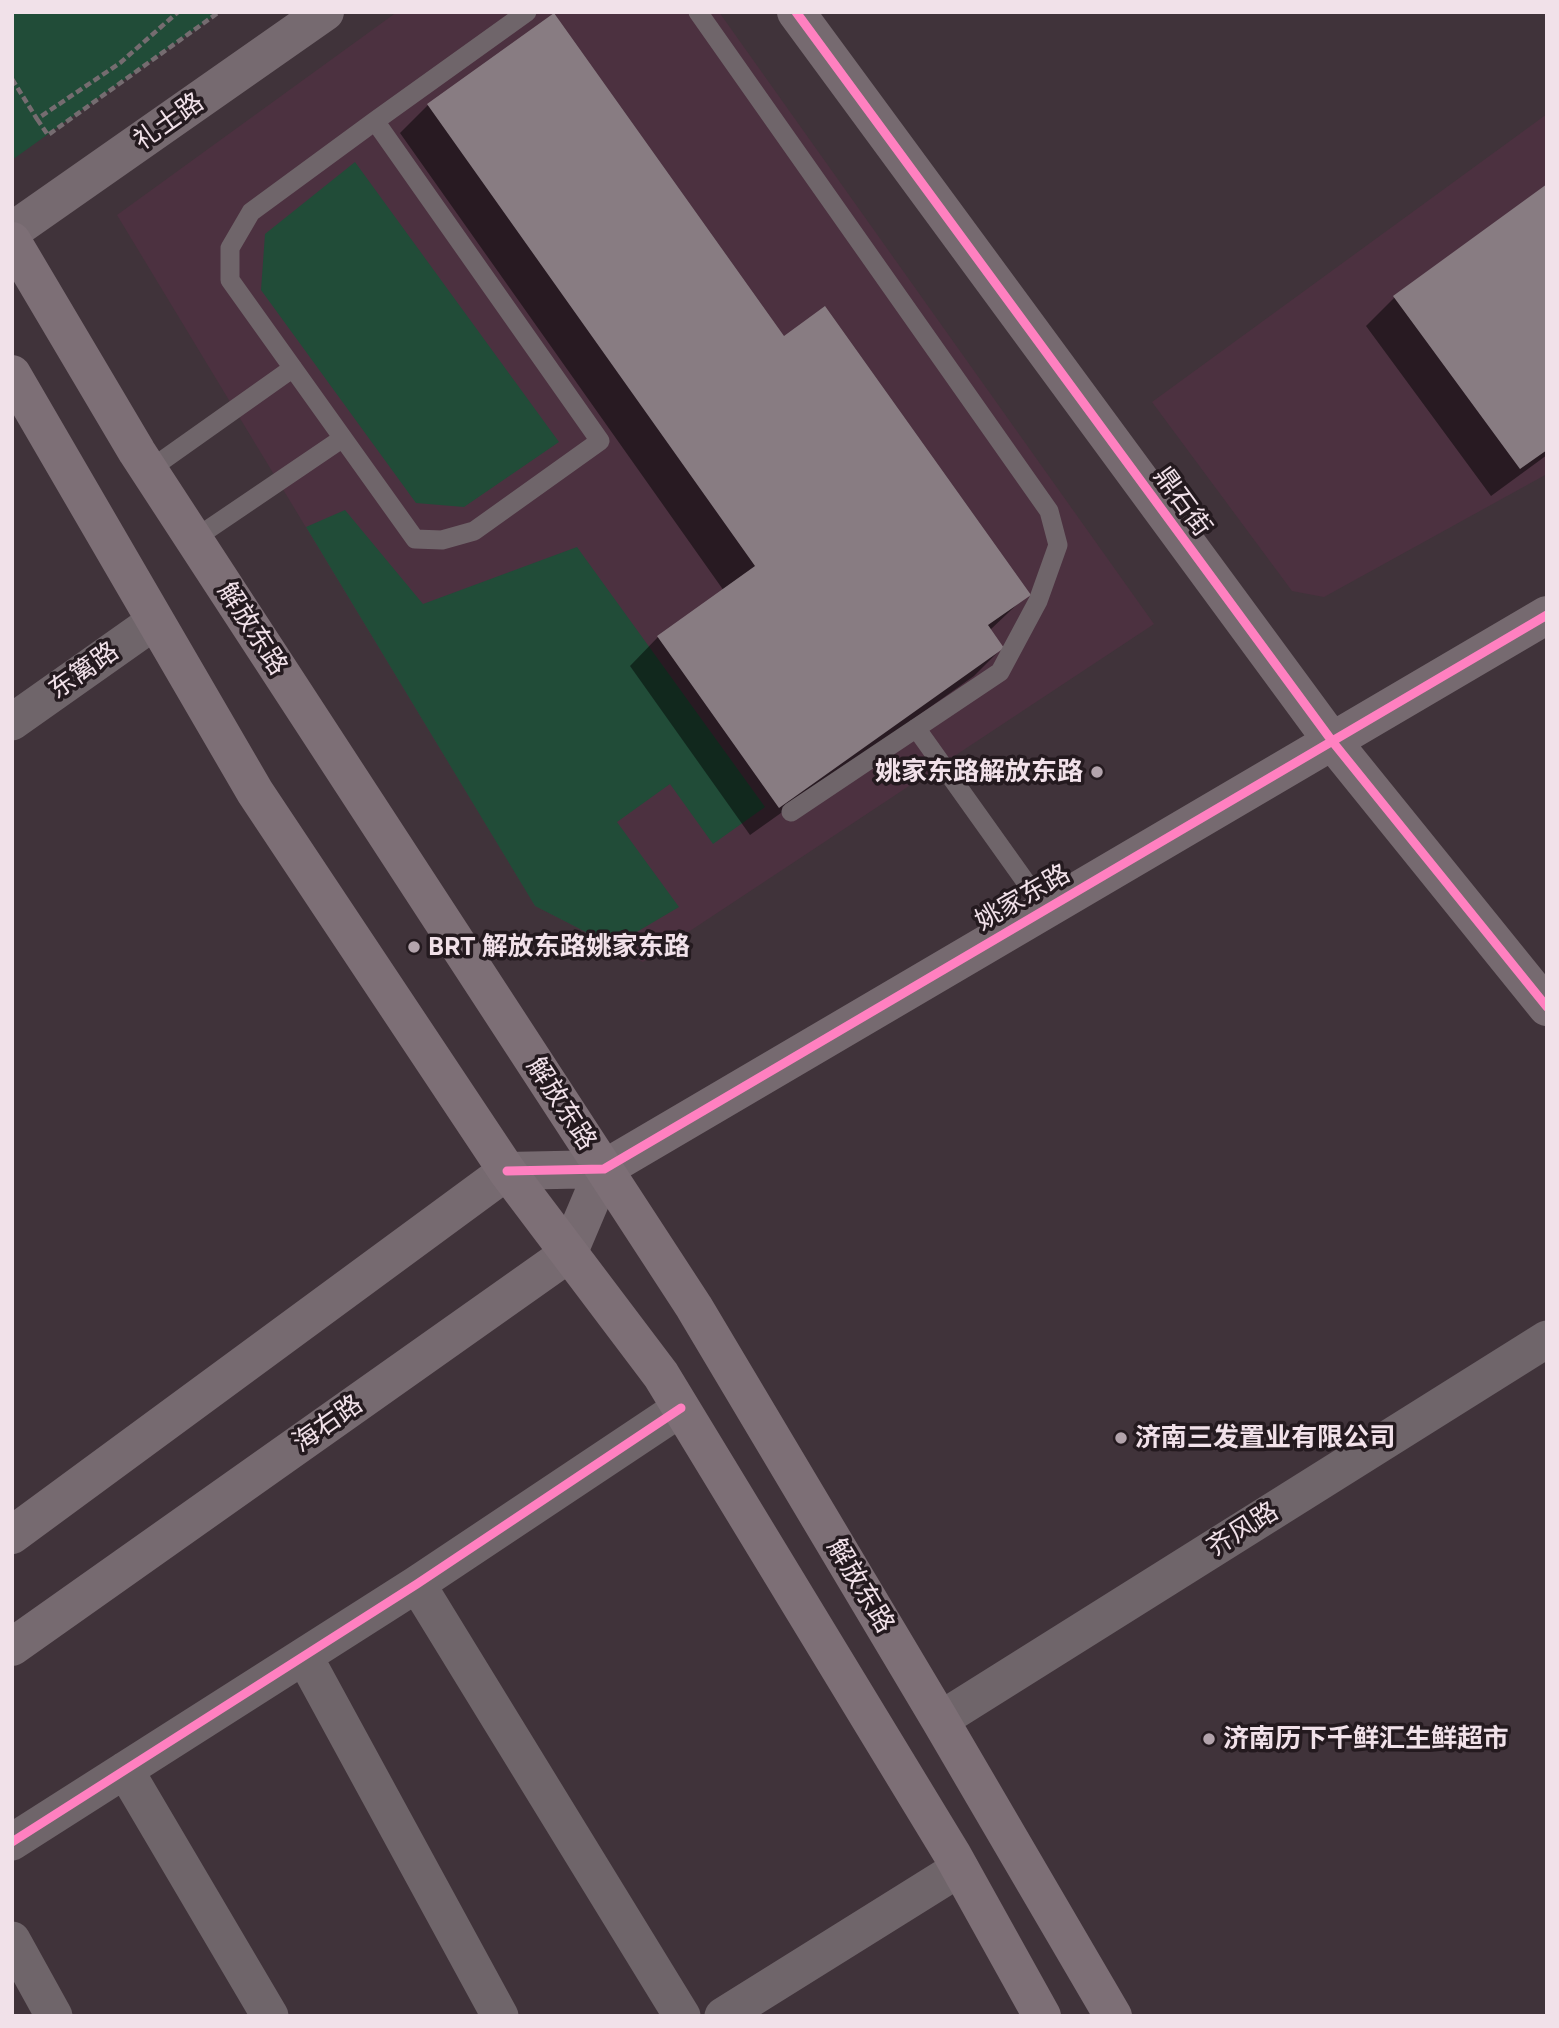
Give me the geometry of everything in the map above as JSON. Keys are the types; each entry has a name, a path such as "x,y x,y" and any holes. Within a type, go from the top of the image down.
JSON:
{"main road":[{"name":"解放东路","path":"12,241 149,470 694,1307 1113,2016"},
{"path":"12,374 255,792 507,1171 661,1375 960,1868 1042,2016"}],"street":[{"name":"礼士路","path":"12,232 325,12"},
{"name":"鼎石街","path":"796,12 1332,741 1547,1007"},
{"name":"姚家东路","path":"507,1171 604,1169 1547,615"},
{"name":"东篱路","path":"12,722 155,621"},
{"path":"568,1254 604,1169"},
{"path":"12,1535 507,1171"},
{"name":"海右路","path":"12,1647 568,1254"},
{"name":"齐风路","path":"940,1720 1547,1339"},
{"path":"12,1842 417,1584 681,1408"},
{"path":"417,1584 682,2016"},
{"path":"304,1656 500,2016"},
{"path":"125,1770 270,2016"},
{"path":"723,2016 960,1868"},
{"path":"12,1940 54,2016"}],"lane":[{"path":"375,121 600,441 474,531 442,540 415,538 230,280 230,248 251,212 375,121 527,12"},
{"path":"698,12 1049,511 1058,545 1038,601 1000,672 791,812"},
{"path":"149,470 293,368"},
{"path":"194,539 343,438"},
{"path":"916,728 1045,909"}],"path":[{"path":"37,119 120,64 178,12"},
{"path":"12,79 48,135 219,12"}],"shaded area":[{"path":"397,12 719,12 1154,624 643,962 535,906 117,215"},
{"path":"1547,114 1547,474 1324,597 1292,591 1152,402"}],"green space":[{"path":"12,12 219,12 12,160"},
{"path":"355,162 559,442 464,507 416,503 261,290 265,234"},
{"path":"345,510 423,604 577,547 765,807 713,844 670,784 617,822 679,907 613,946 535,906 306,527"}],"building":[{"path":"554,13 784,336 825,306 1031,595 988,625 1004,648 779,808 657,636 755,566 427,104"},
{"path":"1547,184 1547,450 1520,469 1393,296"}],"cycle path":[{"path":"796,12 1332,741 1547,1007"},
{"path":"507,1171 604,1169 1547,615"},
{"path":"12,1842 417,1584 681,1408"}],"place":[{"name":"姚家东路解放东路","path":"1097,772"},
{"name":"BRT 解放东路姚家东路","path":"414,947"},
{"name":"济南三发置业有限公司","path":"1121,1438"},
{"name":"济南历下千鲜汇生鲜超市","path":"1209,1739"}]}
